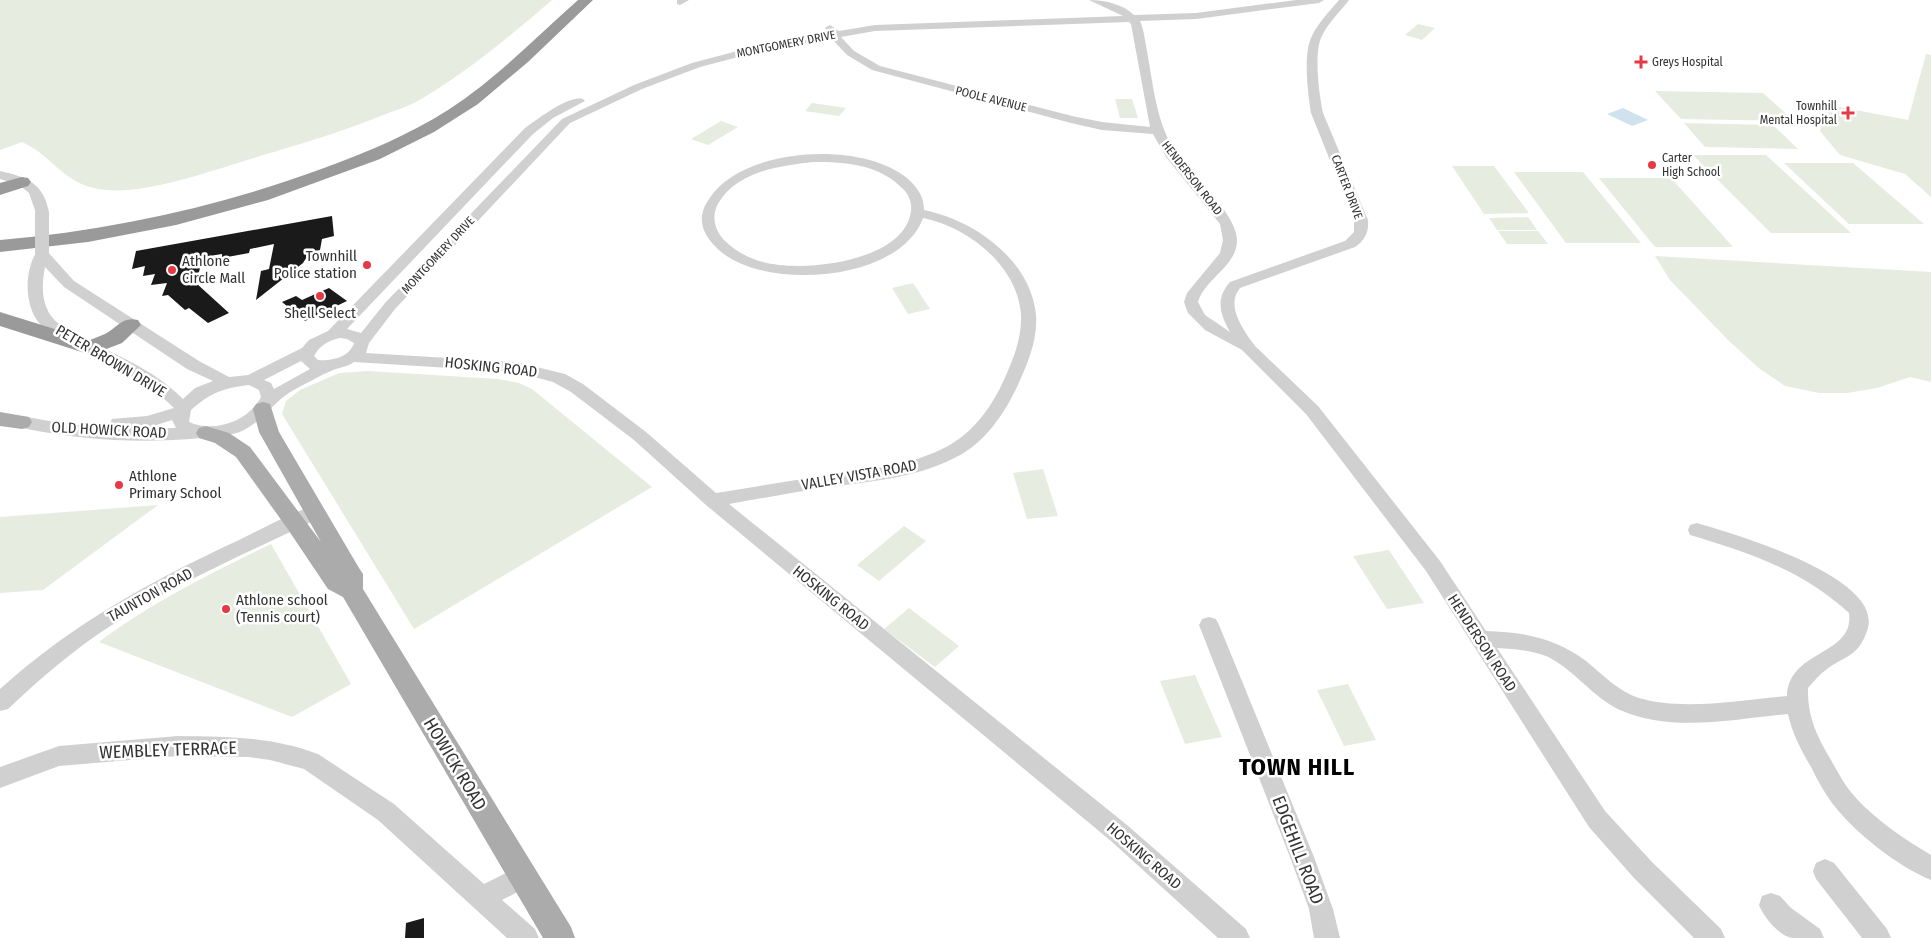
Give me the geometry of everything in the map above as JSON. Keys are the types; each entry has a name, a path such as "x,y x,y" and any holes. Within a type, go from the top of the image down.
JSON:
{"highway":[{"path":"0,235 63,228 165,209 262,183 345,153 412,123 463,92 569,0"},
{"path":"0,246 85,237 186,216 283,189 357,162 424,131 467,104 493,84 586,0"},
{"path":"0,189 22,182"},
{"path":"0,319 91,348 114,338 130,325"}],"main road":[{"name":"HOWICK ROAD","path":"265,406 269,432 351,574 351,590 560,938"},
{"name":"OLD HOWICK ROAD","path":"0,419 22,422"},
{"name":"HOWICK ROAD","path":"201,433 222,438 243,452 295,522 336,582 351,590"}],"street":[{"path":"1094,0 1129,16"},
{"name":"MONTGOMERY DRIVE","path":"1230,9 1272,0"},
{"name":"MONTGOMERY DRIVE","path":"359,348 390,306 500,188 566,121 638,81 651,82 696,65 750,50 877,21 1129,16 1319,0"},
{"name":"CARTER DRIVE","path":"1230,320 1227,301 1229,292 1235,285 1350,244 1361,233 1361,220 1318,113 1314,96 1313,48 1316,38 1338,2"},
{"name":"HENDERSON ROAD","path":"1129,16 1139,33 1156,131 1170,154 1217,209 1227,223 1231,233 1228,255 1221,265 1206,277 1193,297 1193,309 1203,321 1250,349"},
{"name":"MONTGOMERY DRIVE","path":"658,68 728,46 830,33"},
{"name":"POOLE AVENUE","path":"830,33 863,63 894,74 1102,126 1156,131"},
{"path":"623,82 638,81"},
{"name":"MONTGOMERY DRIVE","path":"307,352 318,341 333,335 529,131 549,116 592,96"},
{"path":"840,158 856,160 891,172 912,190 918,201 918,213 912,228 905,237 875,257 851,264 807,271 759,266 744,260 723,247 712,234 707,222 707,212 720,190 731,181 747,172 793,160 840,158"},
{"name":"PETER BROWN DRIVE","path":"0,175 22,182 38,194 41,200 42,254 38,262 36,286 39,310 44,319 54,328 143,376 164,390 182,410 180,419 182,425 201,433"},
{"name":"VALLEY VISTA ROAD","path":"712,500 883,474 919,465 945,455 966,442 985,427 998,409 1019,365 1028,334 1028,311 1024,292 1008,265 992,248 971,233 944,219 918,213"},
{"path":"42,254 69,284 194,365 227,382"},
{"path":"396,270 422,273"},
{"path":"1203,321 1230,320"},
{"name":"HENDERSON ROAD","path":"1230,320 1250,349 1312,410 1432,566 1597,819 1643,870 1712,938"},
{"path":"265,406 284,389 330,366 359,348 359,337 352,334 333,335"},
{"name":"HOSKING ROAD","path":"359,348 382,358 485,364 541,372 559,378 577,388 640,436 712,500 1119,833 1237,938"},
{"path":"307,352 308,362 313,365 330,366"},
{"path":"251,380 307,352"},
{"path":"182,410 201,392 227,382 251,380 261,382 267,388 270,394 265,406"},
{"name":"OLD HOWICK ROAD","path":"22,422 59,428 126,434 201,433 231,428 249,420 265,406"},
{"name":"OLD HOWICK ROAD","path":"22,422 148,422 182,410"},
{"name":"TAUNTON ROAD","path":"0,702 37,669 77,638 113,614 152,592 316,512"},
{"path":"1697,530 1782,558 1811,572 1849,601 1860,615 1857,630 1852,641 1844,650 1823,661 1798,685 1796,704 1801,724 1815,753 1840,794 1857,813 1883,835 1931,868"},
{"name":"EDGEHILL ROAD","path":"1209,625 1306,866 1321,909 1326,938"},
{"path":"1480,639 1525,642 1547,647 1563,656 1602,689 1636,707 1660,711 1691,711 1734,710 1796,704"},
{"name":"WEMBLEY TERRACE","path":"0,778 59,756 178,746 248,747 270,750 310,761 386,812 526,938"},
{"path":"1825,871 1878,938"},
{"path":"481,898 524,876"},
{"path":"1771,905 1782,917 1811,938"}],"shaded area":[{"path":"0,0 552,0 469,67 434,91 407,106 328,135 209,172 159,185 113,190 94,188 73,180 41,153 22,142 0,150"},
{"path":"1418,24 1435,28 1422,40 1405,35"},
{"name":"Townhill Mental Hospital","path":"1926,54 1931,55 1931,197 1905,174 1840,155 1820,131 1829,105 1908,120"},
{"path":"1655,91 1763,93 1794,121 1681,119"},
{"path":"1115,99 1132,99 1138,118 1120,118"},
{"path":"812,103 846,108 839,116 805,111"},
{"path":"721,121 738,127 708,145 691,139"},
{"path":"1684,123 1773,125 1798,149 1705,147"},
{"path":"1693,155 1766,155 1851,233 1771,233"},
{"path":"1784,163 1853,163 1924,224 1849,224"},
{"path":"1452,166 1494,166 1529,213 1484,214"},
{"path":"1514,172 1583,172 1641,243 1566,243"},
{"path":"1599,178 1671,178 1733,247 1655,247"},
{"path":"1528,217 1537,230 1497,230 1489,218"},
{"path":"1498,231 1538,231 1548,244 1507,244"},
{"path":"1655,256 1931,272 1931,382 1910,377 1877,388 1847,393 1819,393 1785,386 1760,369 1730,342 1670,280"},
{"path":"913,283 930,309 908,314 892,288"},
{"path":"368,371 498,379 519,383 532,389 652,487 414,629 282,414 286,401 300,390 339,373"},
{"path":"1043,469 1058,516 1027,519 1013,473"},
{"path":"158,505 43,590 0,593 0,517"},
{"path":"904,526 926,541 879,581 857,565"},
{"path":"271,544 351,684 292,717 99,642 140,614 204,577"},
{"path":"1389,550 1424,603 1387,609 1353,556"},
{"path":"909,608 959,646 935,667 884,629"},
{"path":"1195,675 1222,737 1185,744 1160,681"},
{"path":"1348,684 1376,740 1344,746 1317,690"}],"water":[{"path":"1623,108 1648,120 1632,126 1607,114"}],"building":[{"name":"Athlone Circle Mall","path":"332,216 334,236 322,239 320,250 310,252 303,263 256,300 261,271 269,269 274,244 250,249 249,253 222,258 222,254 203,257 196,283 229,313 208,323 189,308 185,310 168,295 162,296 167,283 151,285 155,274 143,276 145,266 132,269 136,251"},
{"path":"329,288 347,301 305,321 282,302 296,296 302,300"},
{"path":"424,918 424,938 405,938 406,923"}],"place":[{"name":"Greys Hospital","path":"1641,62"},
{"name":"Townhill Mental Hospital","path":"1848,113"},
{"name":"Carter High School","path":"1652,165"},
{"name":"Townhill Police station","path":"367,265"},
{"name":"Athlone Circle Mall","path":"172,270"},
{"name":"Shell Select","path":"320,296"},
{"name":"Athlone Primary School","path":"119,485"},
{"name":"Athlone school (Tennis court)","path":"226,609"}],"district":[{"name":"TOWN HILL","path":"1297,767"}]}
